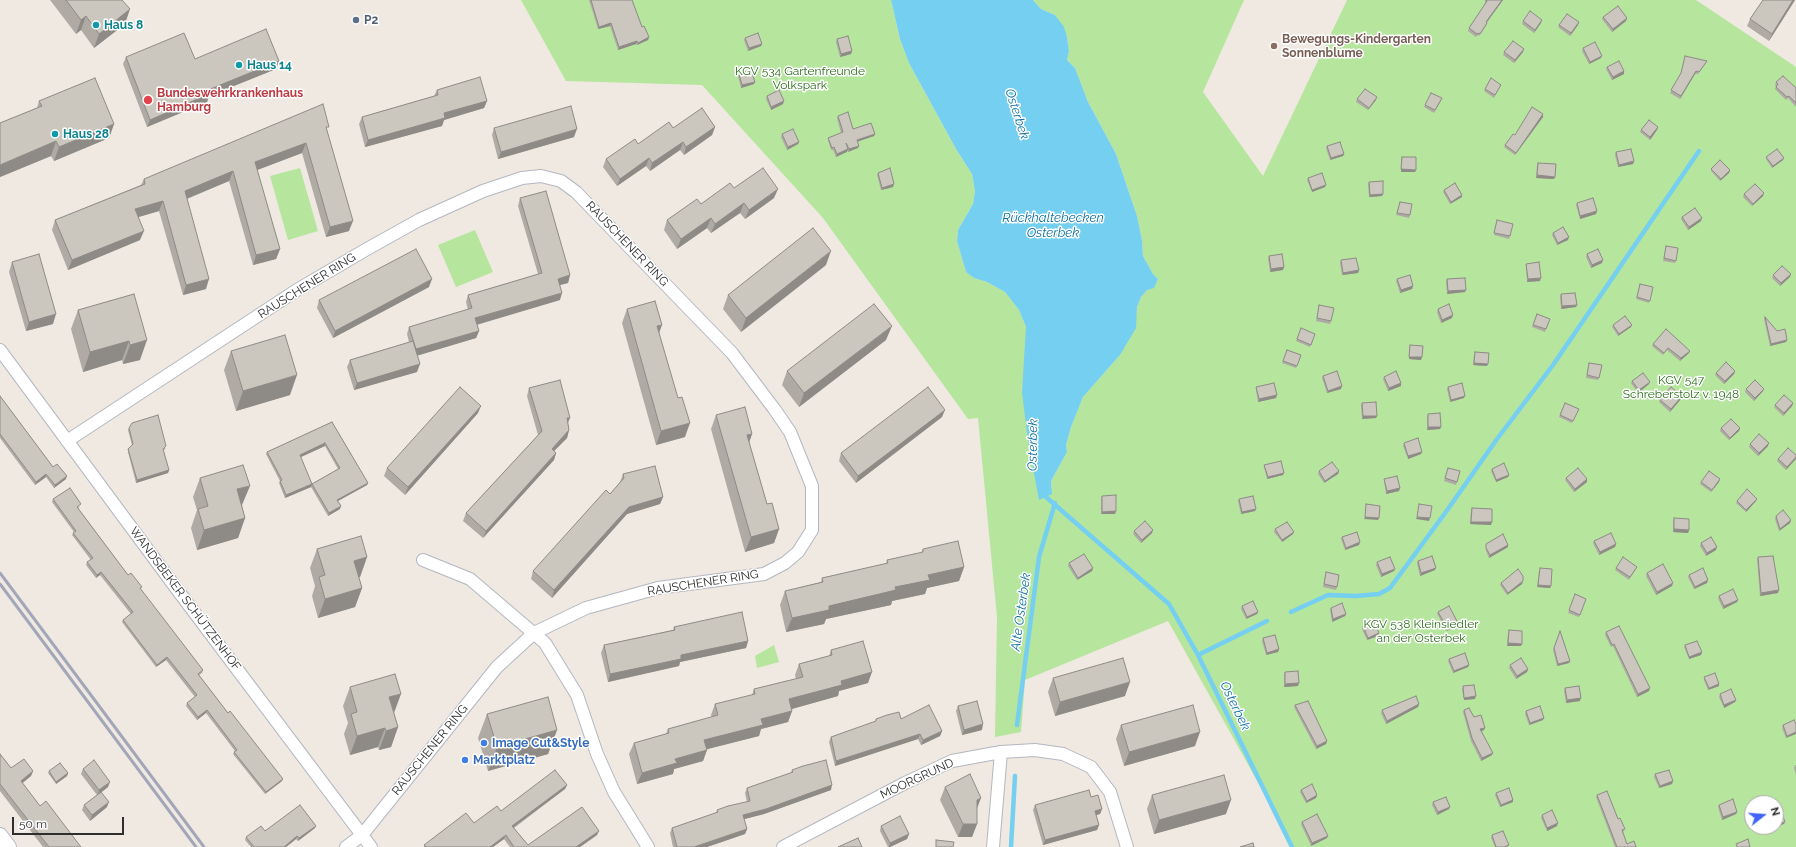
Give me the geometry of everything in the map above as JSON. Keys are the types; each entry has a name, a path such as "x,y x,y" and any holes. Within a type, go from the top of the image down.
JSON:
{"street":[{"name":"RAUSCHENER RING","path":"67,441 297,290 404,228 498,185 522,178 541,176 561,181 576,192 732,353 790,432 812,486 812,530 798,552 785,563 764,574 658,588 586,608 534,633 497,667 362,835 346,847"},
{"name":"WANDSBEKER SCHÜTZENHOF","path":"0,350 371,847"},
{"path":"423,560 470,579 545,643 577,695 605,774 627,815 648,847"},
{"name":"MOORGRUND","path":"783,847 952,761 1001,752 1035,750 1063,754 1091,768 1110,792 1128,847"},
{"path":"993,847 1001,752"},
{"path":"0,835 10,847"}],"green space":[{"name":"KGV 538 Kleinsiedler an der Osterbek","path":"521,0 891,0 900,39 909,63 956,149 972,174 975,191 973,204 958,230 957,241 966,272 974,278 987,282 1005,292 1019,310 1026,327 1026,342 1052,493 1051,481 1067,452 1066,445 1071,427 1083,397 1120,355 1136,316 1137,307 1141,297 1147,290 1154,287 1158,279 1153,274 1143,256 1142,240 1137,216 1116,154 1088,102 1075,68 1067,60 1069,51 1067,37 1055,15 1041,9 1033,0 1244,0 1203,92 1263,176 1347,0 1696,0 1796,67 1796,847 1294,847 1168,621 1025,680 1021,732 995,737 997,617 978,418 968,419 823,218 702,85 566,81"},
{"path":"300,168 318,231 288,240 270,176"},
{"path":"475,230 493,272 456,287 438,245"},
{"path":"774,645 779,662 757,668 755,656"}],"water":[{"name":"Rückhaltebecken Osterbek","path":"891,0 1033,0 1041,9 1055,15 1064,27 1067,37 1069,51 1067,60 1075,68 1088,102 1116,154 1137,216 1142,240 1143,256 1153,274 1158,279 1154,288 1147,290 1141,297 1137,307 1136,328 1120,355 1083,397 1071,427 1066,445 1067,452 1051,481 1052,494 1039,500 1028,441 1022,392 1026,327 1019,310 1005,292 987,282 974,278 966,272 957,241 958,230 973,204 975,191 972,174 956,149 909,63 900,39"}],"building":[{"path":"66,0 122,0 130,9 99,34 86,16 81,20"},
{"path":"591,0 632,0 642,27 644,26 649,37 638,43 637,41 619,47 611,23 599,27"},
{"path":"1486,0 1502,0 1486,22 1487,23 1480,34 1477,34 1469,28 1487,1"},
{"path":"1763,0 1793,0 1772,34 1750,19"},
{"path":"1618,6 1627,18 1613,29 1603,17"},
{"path":"1530,11 1542,20 1535,30 1523,21"},
{"path":"1567,14 1579,22 1571,33 1559,25"},
{"path":"266,29 279,61 208,90 209,94 150,120 126,57 184,33 195,59"},
{"path":"758,33 762,44 749,48 745,38"},
{"path":"848,36 852,51 841,54 837,39"},
{"path":"1513,41 1524,49 1515,60 1504,52"},
{"path":"1595,42 1602,56 1590,62 1583,48"},
{"path":"1685,56 1707,61 1699,72 1696,71 1681,96 1671,90 1681,73"},
{"path":"1619,61 1624,71 1613,77 1607,67"},
{"path":"751,70 755,82 742,85 739,74"},
{"path":"1783,76 1796,88 1796,103 1776,87 1778,84 1776,82"},
{"path":"480,77 487,101 444,113 445,118 368,140 362,117 438,95 437,90"},
{"name":"Haus 28","path":"95,78 114,124 59,147 56,141 0,165 0,123 42,106 39,101"},
{"path":"1491,78 1501,85 1495,95 1485,89"},
{"path":"1365,89 1377,97 1369,108 1357,99"},
{"path":"779,90 784,101 771,107 767,96"},
{"path":"1431,93 1442,98 1435,110 1425,105"},
{"path":"323,104 329,127 326,127 353,221 330,227 306,143 255,162 280,249 256,255 233,171 185,191 209,279 186,285 163,201 135,209 144,231 72,260 55,220 145,184 144,179"},
{"path":"571,106 577,129 501,152 494,128"},
{"path":"1532,107 1543,114 1516,153 1505,145 1513,134 1515,135"},
{"path":"702,108 715,127 686,147 683,142 652,163 649,158 620,179 606,159 635,139 638,144 669,122 673,128"},
{"path":"848,112 853,129 871,123 875,134 857,140 859,146 849,149 846,143 848,149 837,154 834,147 832,148 828,138 843,132 838,116"},
{"path":"1649,120 1658,127 1650,137 1641,130"},
{"path":"793,129 799,142 788,147 782,134"},
{"path":"1340,142 1344,154 1331,158 1327,146"},
{"path":"1631,149 1634,161 1619,165 1616,152"},
{"path":"1777,149 1784,158 1773,166 1766,157"},
{"path":"1402,157 1416,157 1416,170 1401,169"},
{"path":"1720,160 1730,170 1721,179 1711,169"},
{"path":"1538,163 1556,164 1555,177 1537,175"},
{"path":"763,168 778,189 749,210 744,203 715,224 711,218 681,239 667,220 697,199 701,204 730,183 734,188"},
{"path":"890,168 894,184 882,188 878,173"},
{"path":"1322,173 1326,185 1312,190 1308,178"},
{"path":"1383,181 1383,194 1370,195 1369,182"},
{"path":"1455,183 1462,195 1451,202 1444,190"},
{"path":"1755,184 1764,193 1753,204 1744,194"},
{"path":"546,191 570,275 558,279 562,293 475,318 479,331 416,349 409,327 472,308 468,295 542,273 520,198"},
{"path":"1593,198 1597,211 1580,216 1577,203"},
{"path":"1400,202 1412,204 1410,215 1397,213"},
{"path":"1695,208 1702,218 1689,227 1682,217"},
{"path":"1497,220 1513,224 1510,236 1494,233"},
{"path":"1563,227 1569,237 1558,243 1553,233"},
{"path":"813,228 831,251 746,318 728,295"},
{"path":"1666,246 1678,248 1676,261 1664,258"},
{"path":"416,249 432,279 335,331 319,300"},
{"path":"1598,249 1603,260 1592,265 1587,254"},
{"path":"39,254 56,314 29,322 12,262"},
{"path":"1282,254 1284,267 1271,269 1269,256"},
{"path":"1356,258 1359,270 1343,273 1341,260"},
{"path":"1539,262 1541,278 1528,279 1526,264"},
{"path":"1782,266 1791,274 1781,283 1773,275"},
{"path":"1410,275 1413,286 1401,290 1397,279"},
{"path":"1465,278 1466,290 1448,291 1447,279"},
{"path":"1640,284 1653,287 1650,301 1637,297"},
{"path":"1575,293 1577,305 1562,306 1561,294"},
{"path":"134,294 147,340 130,345 129,341 90,352 78,310"},
{"path":"655,301 662,325 657,326 678,398 682,397 690,423 661,431 627,309"},
{"path":"874,304 892,326 804,393 787,371"},
{"path":"1449,304 1453,315 1442,320 1438,309"},
{"path":"1319,305 1334,308 1331,321 1317,318"},
{"path":"1537,314 1550,319 1546,329 1533,325"},
{"path":"1625,316 1632,325 1619,334 1613,325"},
{"path":"1765,317 1777,331 1785,329 1787,340 1771,344"},
{"path":"1301,328 1315,334 1311,345 1297,339"},
{"path":"1666,329 1690,351 1681,358 1668,348 1664,353 1653,344"},
{"path":"285,335 297,375 243,391 231,351"},
{"path":"413,341 420,364 357,383 350,360"},
{"path":"1410,345 1423,346 1422,357 1409,357"},
{"path":"1287,350 1301,355 1297,366 1283,361"},
{"path":"1475,352 1489,353 1488,364 1474,363"},
{"path":"1726,362 1735,371 1725,381 1716,373"},
{"path":"1589,363 1602,365 1599,378 1587,375"},
{"path":"1337,371 1342,386 1328,391 1323,376"},
{"path":"1396,371 1401,383 1389,388 1384,377"},
{"path":"1643,373 1650,382 1639,390 1632,381"},
{"path":"560,380 570,418 567,418 569,430 552,449 556,453 486,531 466,513 542,431 529,388"},
{"path":"1755,380 1764,389 1755,398 1746,389"},
{"path":"1274,383 1277,395 1259,399 1256,387"},
{"path":"1462,383 1465,396 1451,400 1448,387"},
{"path":"460,387 481,406 408,487 387,468"},
{"path":"928,387 945,410 858,476 841,453"},
{"path":"1671,387 1682,396 1671,409 1660,400"},
{"path":"1784,395 1793,403 1784,413 1775,405"},
{"path":"0,396 53,467 57,464 67,476 55,485 46,474 36,482 0,434"},
{"path":"1376,402 1377,416 1363,416 1362,403"},
{"path":"1565,403 1579,409 1573,421 1560,415"},
{"path":"745,407 752,434 747,435 767,504 772,503 779,529 751,537 716,415"},
{"path":"1440,413 1441,427 1428,427 1428,414"},
{"path":"158,415 166,446 163,449 169,470 137,480 128,449 133,444 129,428 132,423"},
{"path":"1731,419 1740,428 1730,438 1721,428"},
{"path":"332,422 368,483 337,500 341,506 329,513 312,484 286,495 280,481 282,480 267,452","holes":["325,443 340,468 312,484 300,455"]},
{"path":"1759,434 1769,443 1759,453 1750,444"},
{"path":"1418,438 1422,452 1408,456 1404,443"},
{"path":"1788,448 1796,455 1796,457 1787,467 1778,459"},
{"path":"1281,461 1284,473 1268,477 1264,465"},
{"path":"1332,462 1339,471 1325,481 1319,471"},
{"path":"1504,463 1509,475 1496,480 1492,469"},
{"path":"243,465 250,486 237,489 245,518 204,530 198,509 208,506 200,478"},
{"path":"655,466 663,497 629,507 554,590 533,571 606,490 610,494 624,478 623,474"},
{"path":"1448,468 1460,471 1457,482 1445,478"},
{"path":"1578,468 1587,479 1575,489 1566,478"},
{"path":"1709,471 1720,479 1712,490 1701,482"},
{"path":"1397,476 1400,488 1387,491 1384,479"},
{"path":"70,488 81,504 77,507 128,575 131,573 142,587 140,588 203,670 198,674 228,713 230,711 283,779 266,792 234,752 237,750 207,710 198,717 187,703 197,695 167,657 157,665 123,620 133,612 101,572 97,575 87,562 93,558 73,533 76,531 53,499"},
{"path":"1747,489 1757,499 1746,510 1737,501"},
{"path":"1116,495 1116,511 1102,512 1102,496"},
{"path":"1253,496 1256,509 1242,512 1239,499"},
{"path":"1366,504 1380,506 1379,518 1365,517"},
{"path":"1419,504 1432,506 1430,518 1417,517"},
{"path":"1472,508 1492,509 1492,522 1471,522"},
{"path":"1783,510 1791,520 1780,529 1776,516"},
{"path":"1674,518 1689,519 1689,530 1674,529"},
{"path":"1145,521 1153,530 1142,540 1134,531"},
{"path":"1287,522 1294,532 1282,540 1275,529"},
{"path":"1357,532 1360,542 1346,548 1342,537"},
{"path":"1611,533 1616,544 1600,552 1594,541"},
{"path":"1503,534 1508,545 1490,555 1486,548 1486,544"},
{"path":"361,536 367,557 354,561 362,588 325,599 319,577 325,575 317,549"},
{"path":"1711,537 1717,547 1707,553 1701,543"},
{"path":"958,541 964,567 928,575 930,580 895,587 896,590 829,606 829,610 792,618 785,591 823,582 822,578 888,563 887,560 923,552 923,549"},
{"path":"1084,554 1093,568 1078,578 1069,563"},
{"path":"1432,556 1436,568 1421,573 1418,561"},
{"path":"1773,556 1779,590 1761,593 1758,557"},
{"path":"1390,557 1395,569 1382,574 1377,562"},
{"path":"1623,557 1637,567 1630,577 1616,568"},
{"path":"1663,564 1673,583 1657,592 1647,573"},
{"path":"1540,568 1552,569 1551,586 1538,585"},
{"path":"1703,568 1708,580 1695,587 1689,575"},
{"path":"1518,569 1523,576 1523,581 1508,593 1501,583"},
{"path":"1326,572 1339,575 1337,587 1324,584"},
{"path":"1733,589 1738,600 1724,606 1719,596"},
{"path":"1575,594 1586,599 1580,615 1569,610"},
{"path":"1253,601 1258,612 1247,617 1242,606"},
{"path":"1342,603 1346,614 1333,619 1331,608"},
{"path":"1449,606 1458,623 1448,629 1438,612"},
{"path":"742,612 748,641 681,655 681,659 610,674 604,645 675,630 674,627"},
{"path":"1374,622 1379,633 1368,638 1363,626"},
{"path":"1619,626 1650,688 1638,694 1614,644 1612,645 1606,632"},
{"path":"1509,630 1522,631 1522,644 1508,643"},
{"path":"1560,631 1570,661 1558,664 1554,648"},
{"path":"1275,635 1279,649 1267,653 1263,638"},
{"path":"863,641 872,672 841,681 842,685 789,699 792,711 761,719 763,725 704,740 707,750 675,759 677,763 642,773 634,743 669,733 668,729 718,715 715,704 755,694 754,689 803,677 799,664 832,655 831,650"},
{"path":"1697,641 1702,652 1689,657 1685,645"},
{"path":"1465,653 1469,665 1454,671 1449,659"},
{"path":"1123,658 1130,682 1060,702 1053,678"},
{"path":"1521,658 1528,669 1517,676 1510,665"},
{"path":"1298,671 1299,683 1285,684 1285,672"},
{"path":"1715,673 1719,684 1709,688 1704,677"},
{"path":"395,674 401,694 389,697 398,727 386,731 385,728 357,736 351,714 357,712 350,687"},
{"path":"1474,685 1476,696 1464,698 1463,686"},
{"path":"1579,686 1581,698 1567,700 1565,688"},
{"path":"1731,689 1736,700 1724,705 1720,694"},
{"path":"1416,696 1419,704 1387,721 1382,710"},
{"path":"548,697 557,730 497,747 487,714"},
{"path":"977,701 983,724 964,730 958,706"},
{"path":"1308,701 1327,741 1317,746 1295,705"},
{"path":"929,705 942,731 923,740 920,734 836,761 831,737 876,721 876,719 887,715 899,712 901,719"},
{"path":"1193,705 1200,732 1129,752 1121,725"},
{"path":"1540,706 1544,718 1530,723 1526,711"},
{"path":"1469,708 1474,717 1481,715 1485,728 1480,729 1493,753 1482,758 1472,738 1464,710"},
{"path":"1794,720 1796,724 1796,732 1787,736 1783,725"},
{"path":"0,754 11,768 24,759 33,771 21,781 40,806 46,801 81,847 49,847 0,784"},
{"path":"94,760 110,782 99,790 83,769"},
{"path":"826,760 832,785 766,809 743,815 747,829 694,847 677,847 672,828 718,812 717,810 728,806 750,801 747,788 793,772 792,770 803,766"},
{"path":"60,763 68,773 56,782 49,771"},
{"path":"555,770 567,785 512,826 528,845 582,807 599,831 576,847 514,847 506,835 490,847 426,847 424,845 466,813 474,823 497,806 501,811"},
{"path":"1669,770 1673,781 1660,786 1655,774"},
{"path":"970,774 981,798 977,800 977,824 963,824 945,787"},
{"path":"1224,775 1231,800 1159,820 1152,795"},
{"path":"1312,784 1317,795 1307,801 1301,790"},
{"path":"1509,788 1513,800 1501,805 1496,793"},
{"path":"1089,790 1091,797 1098,795 1102,809 1095,811 1099,825 1045,840 1035,805"},
{"path":"1607,791 1618,819 1620,818 1625,829 1622,830 1627,844 1634,841 1636,847 1617,847 1597,795"},
{"path":"101,792 109,802 92,815 84,805"},
{"path":"1446,797 1450,807 1438,812 1433,802"},
{"path":"1733,799 1737,812 1723,817 1719,805"},
{"path":"300,805 316,826 299,838 297,836 284,847 254,847 246,837 261,826 265,831"},
{"path":"1552,810 1558,823 1547,828 1542,815"},
{"path":"1317,814 1328,836 1312,843 1302,822"},
{"path":"900,816 909,834 890,843 881,826"},
{"path":"1503,831 1509,845 1504,847 1496,847 1492,835"},
{"path":"858,838 862,847 838,847"},
{"path":"1748,839 1750,847 1737,847 1736,844"},
{"path":"936,840 954,842 953,847 936,847"},
{"path":"1253,843 1254,847 1240,847"}],"waterway":[{"path":"1291,612 1328,595 1356,596 1379,594 1390,588 1497,439 1553,365 1699,151"},
{"name":"Osterbek","path":"1045,490 1046,497 1169,604 1198,655 1292,847"},
{"name":"Alte Osterbek","path":"1017,725 1039,557 1055,503"},
{"path":"1198,655 1267,621"},
{"name":"Alte Osterbek","path":"1011,847 1015,776"}],"railway":[{"path":"0,573 204,847"},
{"path":"0,584 196,847"}],"place":[{"name":"P2","path":"356,20"},
{"name":"Haus 8","path":"96,25"},
{"name":"Bewegungs-Kindergarten Sonnenblume","path":"1274,46"},
{"name":"Haus 14","path":"239,65"},
{"name":"Bundeswehrkrankenhaus Hamburg","path":"148,100"},
{"name":"Haus 28","path":"55,134"},
{"name":"Image Cut&Style","path":"484,743"},
{"name":"Marktplatz","path":"465,760"}],"park label":[{"name":"KGV 534 Gartenfreunde Volkspark","path":"800,78"},
{"name":"KGV 547 Schreberstolz v. 1948","path":"1681,387"}]}
